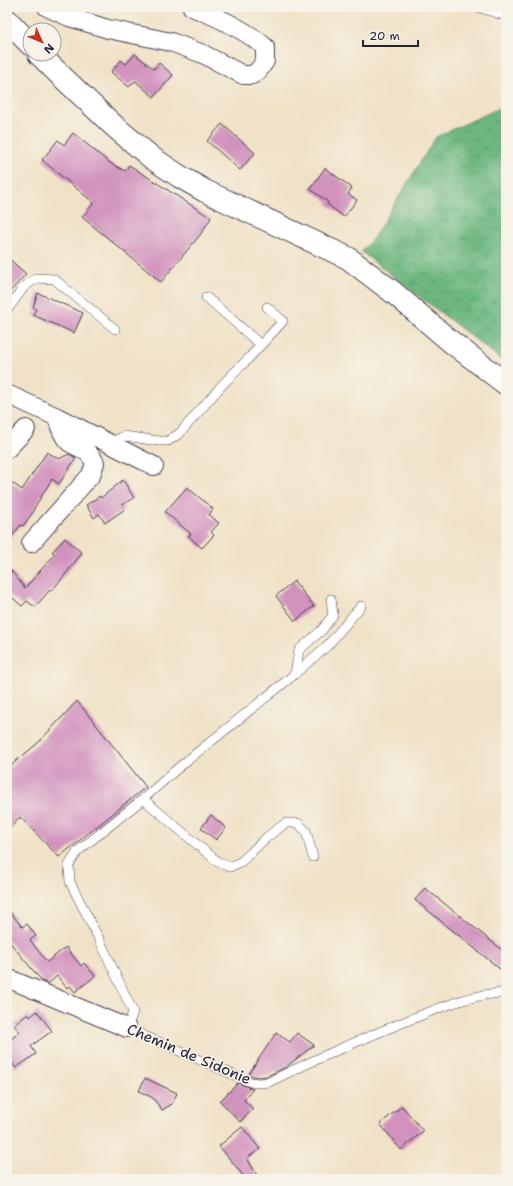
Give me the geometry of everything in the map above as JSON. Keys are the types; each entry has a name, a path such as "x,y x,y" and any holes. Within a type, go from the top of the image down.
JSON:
{"street":[{"path":"47,7 70,17 108,29 171,42 203,54 243,75 252,75 258,71 265,61 265,47 256,39 205,12 192,7"},
{"path":"7,20 22,36"},
{"path":"47,62 114,126 152,158 205,191 348,258 394,293 450,341 506,384"},
{"path":"7,394 57,417 154,466"},
{"path":"31,543 91,475 95,463 90,453 68,441 61,430 57,417"},
{"path":"7,449 26,429"},
{"name":"Chemin de Sidonie","path":"8,981 127,1028"}],"lane":[{"path":"478,7 506,16"},
{"path":"7,310 24,287 37,278 54,279 115,329"},
{"path":"206,297 261,345"},
{"path":"110,443 124,436 168,441 180,433 223,384 248,360 282,321 267,307"},
{"path":"295,674 299,650 322,630 332,614 331,599"},
{"path":"127,1028 133,1012 100,941 70,882 69,865 78,851 143,800 178,768 328,646 361,606"},
{"path":"143,800 218,862 230,867 242,861 268,836 286,823 298,822 306,831 313,857"},
{"name":"Chemin de Sidonie","path":"127,1028 250,1082 264,1083 356,1041 443,1007 473,998 506,993"}],"green space":[{"path":"506,105 506,363 362,252 374,237 436,137"}],"building":[{"path":"135,54 154,69 159,63 173,75 154,97 135,81 129,87 111,72 121,60 126,64"},
{"path":"222,124 255,153 240,170 207,141"},
{"path":"73,133 110,163 125,171 129,165 211,218 200,235 161,282 82,217 94,203 42,160 58,140 64,145"},
{"path":"325,168 352,188 348,194 357,200 344,217 327,204 328,202 310,189"},
{"path":"7,257 26,274 7,295"},
{"path":"38,293 83,313 74,333 33,315 36,309 33,307"},
{"path":"47,452 59,459 69,454 76,458 59,484 52,479 33,510 34,511 23,526 21,525 7,542 7,479 22,490"},
{"path":"123,480 134,498 122,505 125,509 105,523 99,514 94,518 86,505 100,496 101,498"},
{"path":"187,487 213,509 209,515 219,523 211,532 214,535 202,548 188,536 191,534 165,512"},
{"path":"65,538 82,553 61,580 35,607 27,601 22,606 7,593 7,566 25,588 55,554 52,552"},
{"path":"294,581 314,606 295,621 276,596"},
{"path":"77,701 146,787 59,857 20,817 7,831 7,771 16,761 38,743"},
{"path":"211,815 226,828 216,840 201,828"},
{"path":"425,888 506,953 506,961 500,969 415,900"},
{"path":"7,908 22,927 27,924 36,936 30,940 47,962 66,947 81,966 84,963 95,976 75,992 70,986 67,988 57,976 48,984 42,981 7,939"},
{"path":"37,1011 52,1031 31,1046 36,1054 16,1068 7,1057 7,1042 20,1032 14,1025 28,1014 30,1017"},
{"path":"276,1033 290,1042 297,1033 314,1045 286,1067 267,1076 258,1077 248,1075"},
{"path":"145,1078 177,1093 172,1104 162,1110 153,1098 139,1091"},
{"path":"238,1083 253,1089 244,1100 253,1109 240,1122 220,1101"},
{"path":"402,1106 423,1131 401,1150 380,1124"},
{"path":"242,1127 260,1149 247,1158 259,1179 246,1179 219,1146"}]}
